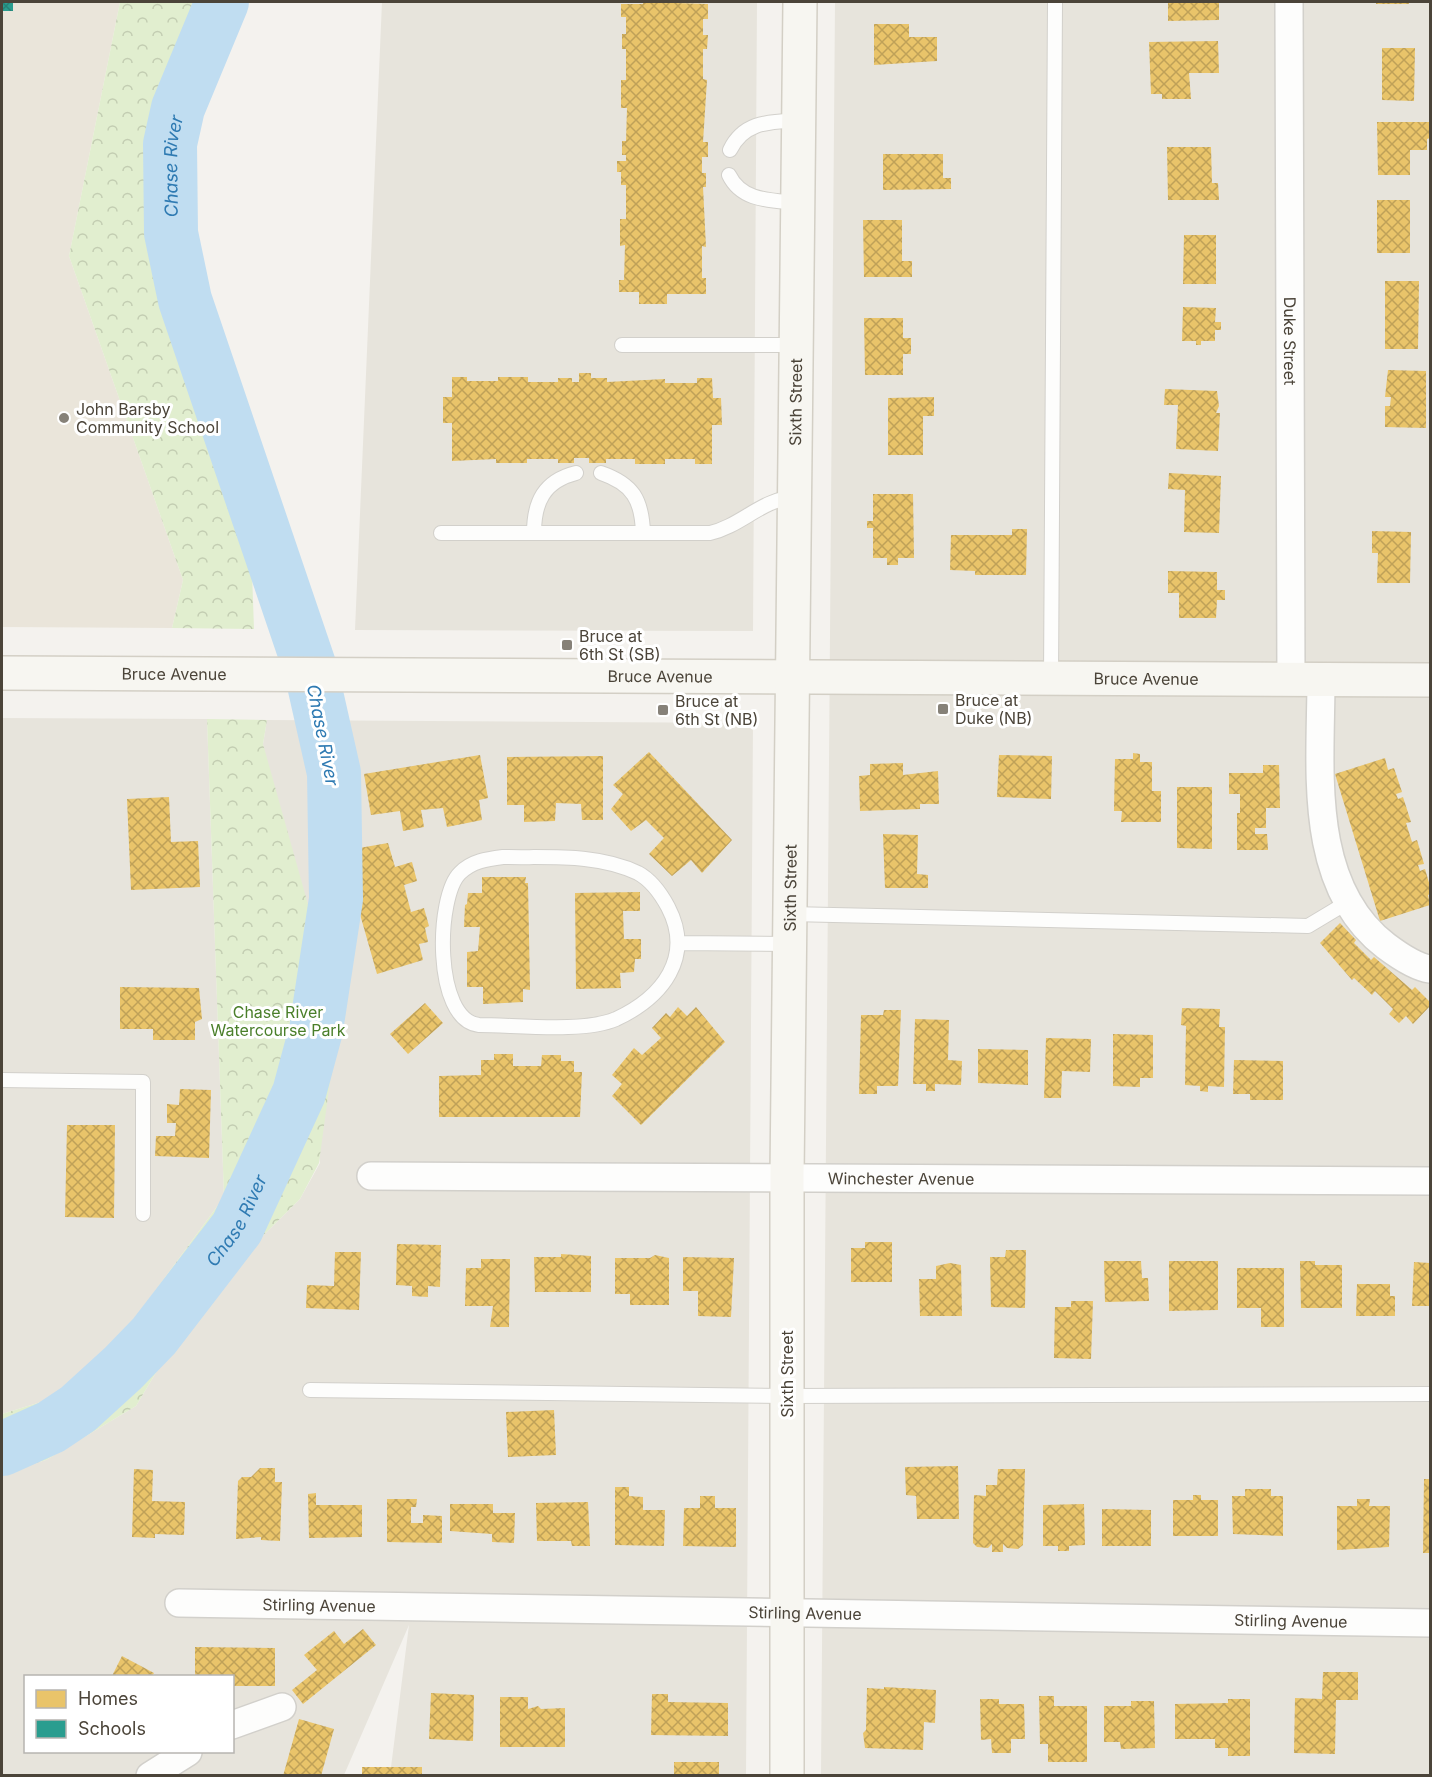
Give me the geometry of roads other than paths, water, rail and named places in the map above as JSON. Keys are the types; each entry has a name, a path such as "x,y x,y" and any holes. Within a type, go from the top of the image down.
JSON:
{"street":[{"name":"Sixth Street","path":"787,1776 787,1176 800,2"},
{"name":"Duke Street","path":"1288,2 1306,680"},
{"name":"Bruce Avenue","path":"2,673 1431,680"},
{"path":"1306,680 1321,809 1330,861 1348,902 1369,933 1396,953 1431,969"},
{"name":"Winchester Avenue","path":"371,1176 787,1176 1431,1181"},
{"name":"Stirling Avenue","path":"179,1603 1431,1623"},
{"path":"234,1724 282,1707"},
{"path":"150,1776 186,1753"}],"lane":[{"path":"1050,679 1055,2"},
{"path":"730,150 739,135 748,128 762,122 799,120"},
{"path":"729,175 733,183 750,196 798,202"},
{"path":"622,345 796,345"},
{"path":"534,533 535,511 542,494 554,481 576,473"},
{"path":"601,473 626,486 635,497 642,513 643,533"},
{"path":"441,533 710,533 723,530 774,500 795,497"},
{"path":"576,858 601,860 630,870 654,886 666,903 678,931 679,943 675,963 652,994 615,1019 580,1026 470,1024 454,1009 444,969 449,890 459,874 482,859 576,858"},
{"path":"679,943 790,929 1308,926 1348,902"},
{"path":"2,1080 143,1082 143,1214"},
{"path":"310,1390 787,1396 1431,1394"}],"waterway":[{"name":"Chase River","path":"2,1449 51,1427 78,1409 123,1368 154,1336 237,1228 299,1093 316,1030 336,899 334,773 311,671 185,300 171,233 170,144 178,108 222,2"}],"place":[{"name":"John Barsby Community School","path":"64,418"},
{"name":"Bruce at 6th St (SB)","path":"567,645"},
{"name":"Bruce at Duke (NB)","path":"943,709"},
{"name":"Bruce at 6th St (NB)","path":"663,710"}],"park label":[{"name":"Chase River Watercourse Park","path":"278,1021"}]}
